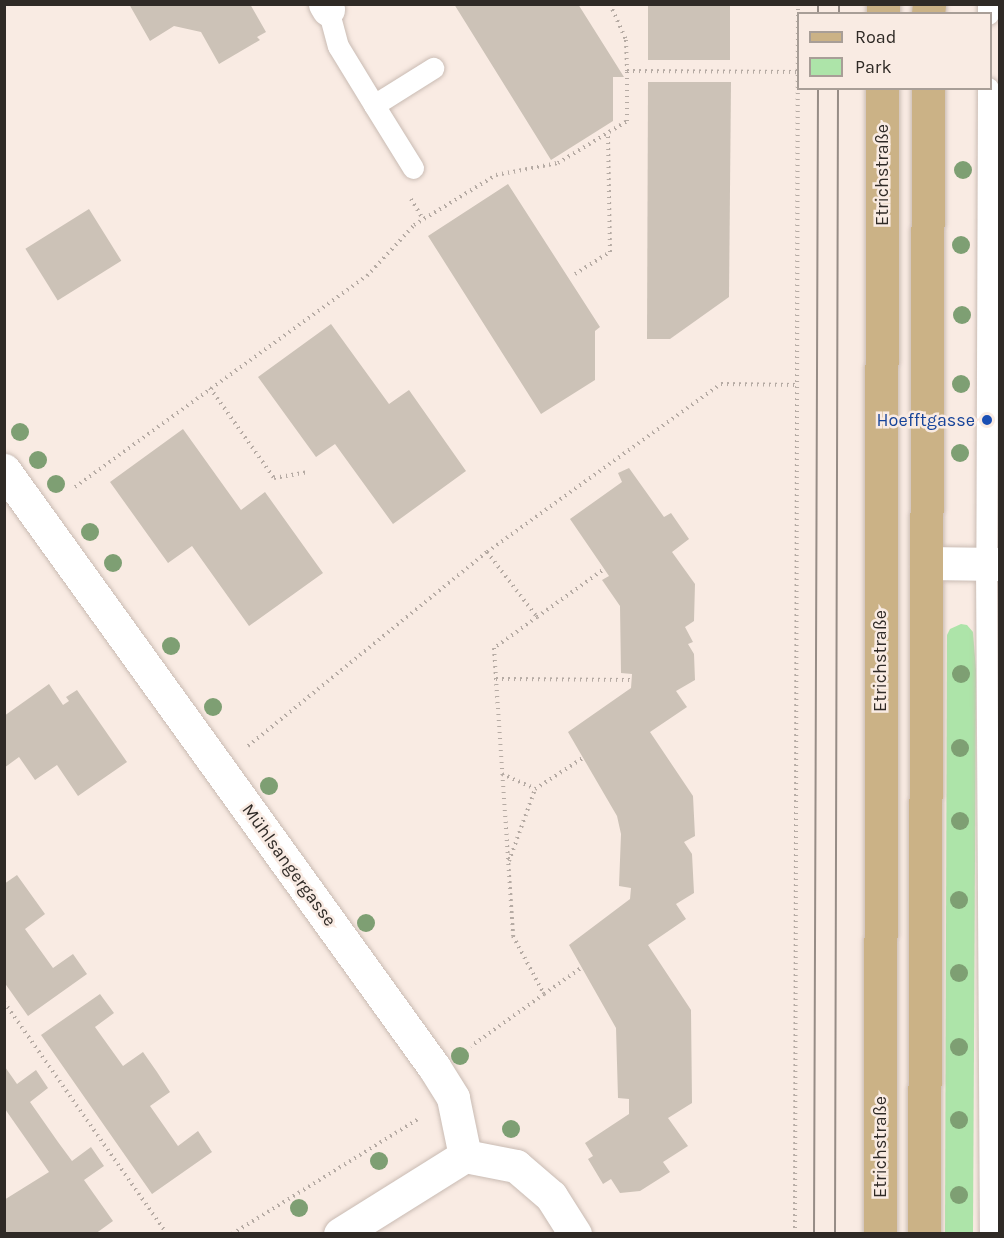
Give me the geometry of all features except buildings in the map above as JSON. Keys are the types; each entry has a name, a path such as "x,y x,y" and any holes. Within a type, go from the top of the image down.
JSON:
{"main road":[{"name":"Etrichstraße","path":"880,1233 882,90"},
{"path":"924,1233 928,90"}],"street":[{"name":"Mühlsangergasse","path":"4,470 434,1067 453,1098 465,1156"},
{"path":"926,563 993,564"},
{"path":"340,1233 465,1156 516,1166 551,1196 575,1233"}],"lane":[{"path":"326,7 338,46 413,168"},
{"path":"374,105 433,68"},
{"path":"988,90 993,564 990,1233"}],"path":[{"path":"75,487 367,276 414,225 496,175 558,164 627,121 626,40 610,4"},
{"path":"627,71 797,72"},
{"path":"795,1233 798,90"},
{"path":"575,273 610,252 608,133"},
{"path":"220,769 487,552 721,384 798,385"},
{"path":"210,388 274,478 308,472"},
{"path":"487,552 537,617"},
{"path":"544,994 513,936 494,648 604,569"},
{"path":"496,680 631,680"},
{"path":"508,865 535,789 583,758"},
{"path":"502,774 535,789"},
{"path":"471,1046 581,968"},
{"path":"4,1002 167,1233"},
{"path":"232,1233 420,1118"}],"green space":[{"path":"961,624 967,625 973,632 976,670 973,1233 945,1234 947,635 950,629"}],"tram line":[{"path":"818,4 818,12"},
{"path":"839,4 839,12"},
{"path":"814,1234 818,90"},
{"path":"835,1234 838,90"}],"place":[{"name":"Hoefftgasse","path":"987,420"}]}
